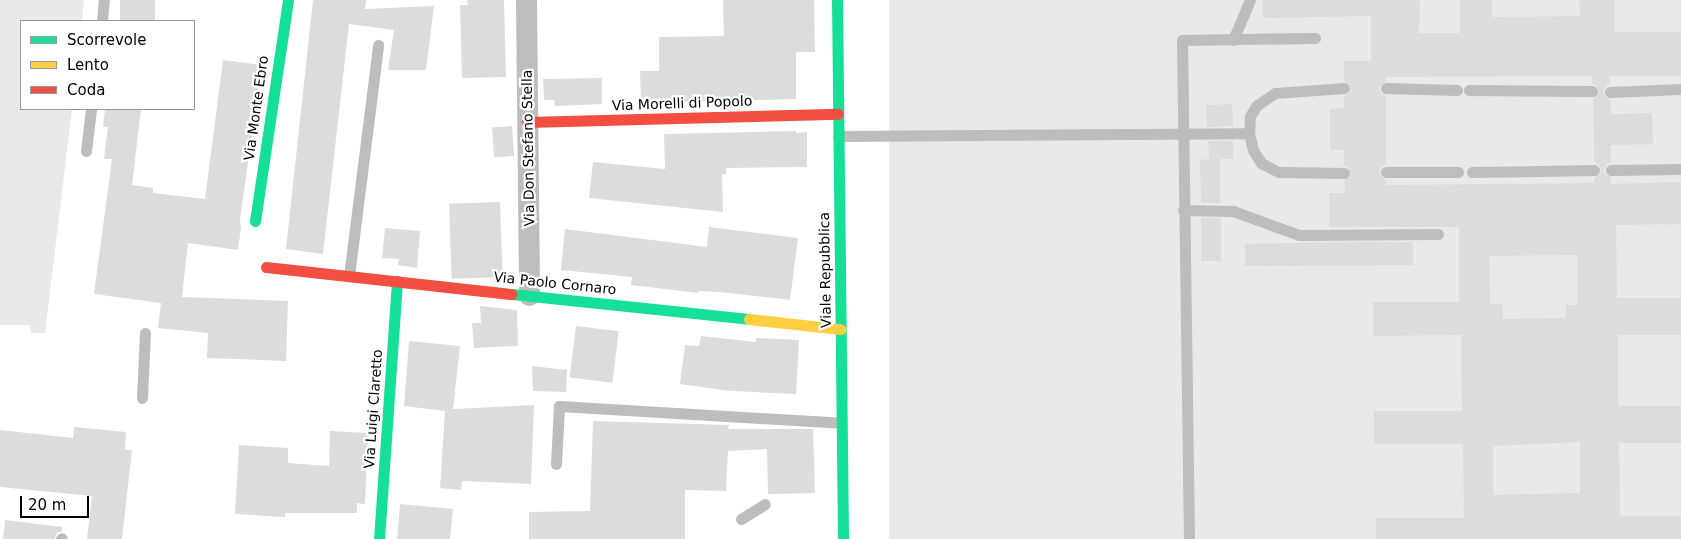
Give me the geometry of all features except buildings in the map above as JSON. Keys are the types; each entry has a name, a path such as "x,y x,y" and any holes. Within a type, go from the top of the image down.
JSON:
{"street":[{"name":"Via Monte Ebro","path":"255,221 288,0"},
{"name":"Via Don Stefano Stella","path":"526,0 529,295"},
{"name":"Viale Repubblica","path":"837,0 843,539"},
{"name":"Via Morelli di Popolo","path":"527,122 838,114"},
{"name":"Via Paolo Cornaro","path":"266,267 840,329"},
{"name":"Via Luigi Claretto","path":"379,539 397,281"}],"lane":[{"path":"102,20 104,0"},
{"path":"1233,40 1250,0"},
{"path":"1189,539 1181,134 1182,40 1315,38"},
{"path":"349,276 378,45"},
{"path":"1344,88 1275,92 1257,105 1250,116 1249,133 1252,150 1261,163 1279,172 1344,173"},
{"path":"1386,88 1457,90"},
{"path":"1610,92 1681,89"},
{"path":"1469,90 1592,91"},
{"path":"86,151 91,110"},
{"path":"838,136 1249,133"},
{"path":"1611,170 1681,169"},
{"path":"1472,172 1594,170"},
{"path":"1386,172 1458,172"},
{"path":"1183,210 1233,210 1299,235 1438,234"},
{"path":"142,398 145,334"},
{"path":"556,464 559,406 841,423"},
{"path":"741,519 765,504"}],"shaded area":[{"path":"0,0 84,0 82,20 20,20 20,110 72,110 45,333 31,333 30,325 0,325"},
{"path":"889,0 1681,0 1681,539 889,539"}],"traffic: fast":[{"path":"255,221 288,0"},
{"path":"837,0 843,539"},
{"path":"379,539 397,281"},
{"path":"512,294 749,319"}],"traffic: slow":[{"path":"749,319 840,329"}],"traffic: jam":[{"path":"527,122 838,114"},
{"path":"266,267 512,294"}]}
